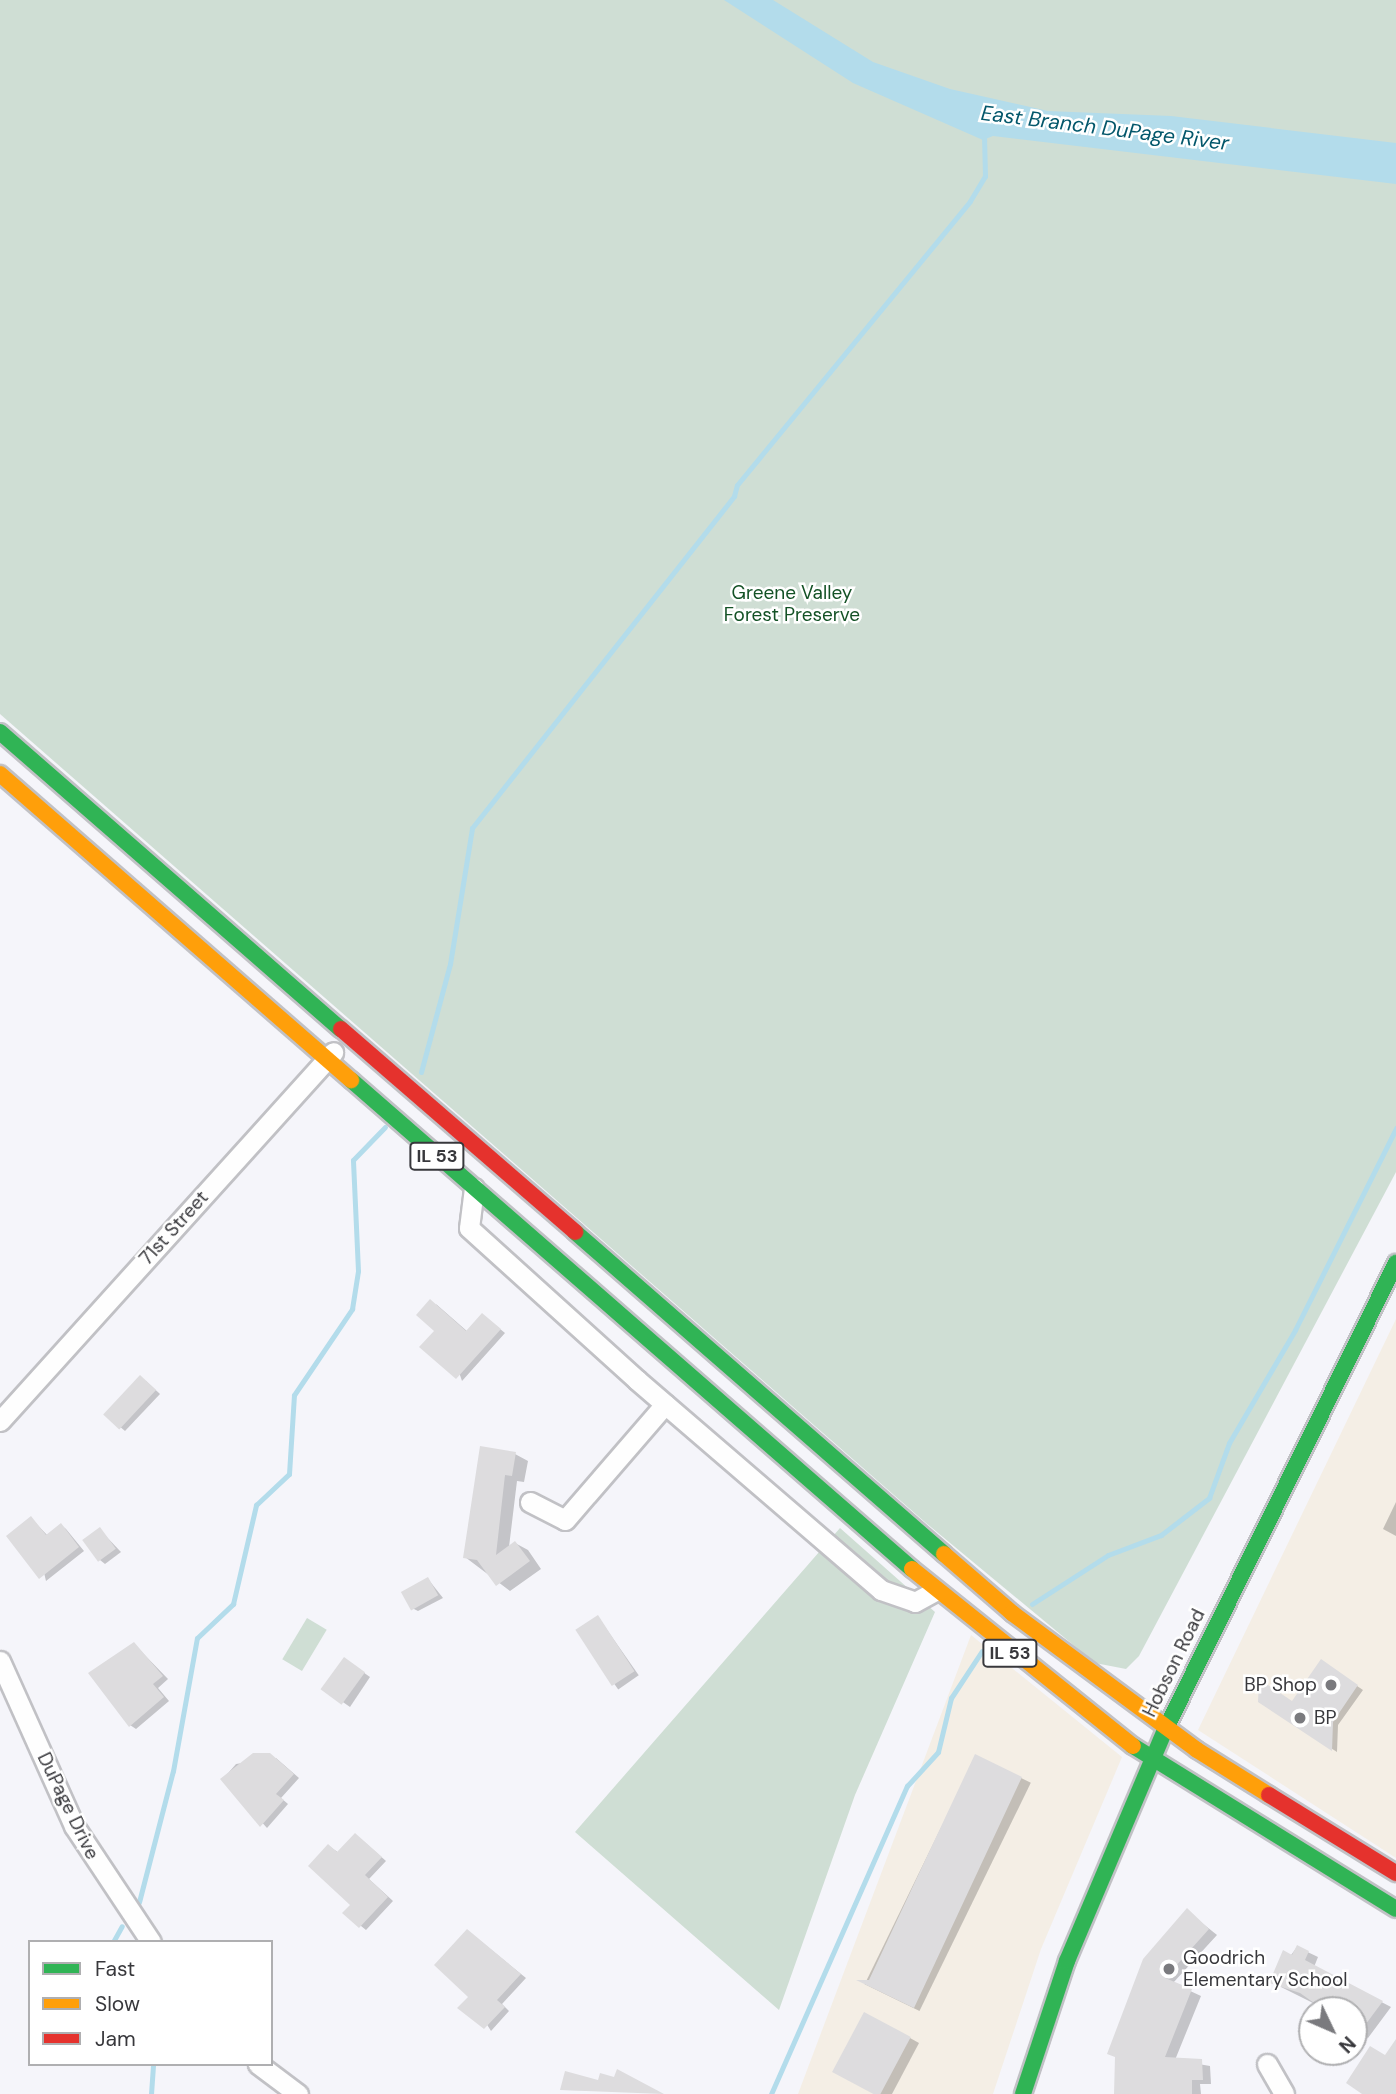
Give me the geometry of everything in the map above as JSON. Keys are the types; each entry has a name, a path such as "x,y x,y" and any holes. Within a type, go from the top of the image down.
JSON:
{"main road":[{"name":"IL 53","path":"0,732 913,1530 1084,1670 1166,1728 1396,1873"},
{"name":"IL 53","path":"0,774 934,1591 1153,1760 1396,1909"},
{"name":"Hobson Road","path":"1023,2094 1067,1961 1166,1728 1395,1266"}],"street":[{"name":"71st Street","path":"0,1421 348,1036"},
{"path":"474,1188 469,1227 665,1404 881,1590 915,1602 934,1591"},
{"path":"530,1502 565,1520 665,1404"},
{"name":"DuPage Drive","path":"0,1661 74,1826 150,1940"},
{"path":"1267,2064 1284,2094"},
{"path":"261,2066 298,2094"}],"shaded area":[{"path":"1396,1319 1396,1858 1198,1730"},
{"path":"971,1635 1122,1757 1041,1949 993,2094 798,2094"}],"green space":[{"name":"Greene Valley Forest Preserve","path":"0,0 1396,0 1396,1172 1139,1656 1126,1669 1095,1663 926,1523 0,714"},
{"path":"840,1528 935,1612 855,1795 779,2010 575,1832"},
{"path":"307,1618 327,1630 302,1671 282,1659"}],"water":[{"name":"East Branch DuPage River","path":"724,0 773,0 873,62 950,89 1048,111 1171,116 1396,143 1396,184 993,136 983,140 853,83"}],"building":[{"path":"430,1299 466,1331 482,1313 501,1329 456,1379 419,1347 434,1331 416,1315"},
{"path":"140,1375 156,1390 119,1429 103,1414"},
{"path":"480,1446 516,1452 512,1476 505,1475 496,1555 515,1541 530,1561 496,1586 477,1560 463,1558"},
{"path":"31,1516 46,1535 61,1523 79,1547 39,1579 6,1536"},
{"path":"100,1527 116,1549 98,1562 82,1540"},
{"path":"428,1577 438,1595 411,1610 401,1592"},
{"path":"598,1615 634,1671 612,1686 575,1630"},
{"path":"134,1642 163,1676 153,1684 164,1697 129,1727 88,1673"},
{"path":"344,1657 365,1672 342,1705 320,1689"},
{"path":"1321,1659 1358,1685 1333,1722 1332,1751 1258,1702 1259,1679 1292,1701"},
{"path":"253,1753 270,1753 294,1774 276,1794 284,1800 260,1827 220,1779"},
{"path":"975,1754 1022,1777 914,2008 856,1980 869,1980"},
{"path":"355,1833 382,1857 365,1875 388,1897 359,1928 342,1913 350,1905 308,1866 328,1844 337,1852"},
{"path":"1187,1908 1209,1929 1165,1978 1192,1989 1165,2057 1202,2059 1203,2080 1192,2080 1192,2094 1114,2094 1115,2057 1107,2054 1143,1959"},
{"path":"467,1929 521,1974 497,2000 505,2007 484,2029 457,2008 468,1997 434,1965"},
{"path":"1297,1945 1309,1951 1305,1960 1383,2001 1368,2021 1368,1996 1304,1996 1269,1983 1283,1950 1292,1955"},
{"path":"864,2012 911,2037 880,2094 873,2094 832,2072"},
{"path":"1396,2039 1396,2094 1362,2094 1346,2083 1357,2066 1368,2066 1370,2046 1385,2055"},
{"path":"617,2069 664,2094 560,2090 565,2071 598,2080 600,2073 614,2077"}],"waterway":[{"name":"East Branch DuPage River","path":"421,1072 450,964 472,828 734,496 737,485 970,201 985,176 984,135"},
{"path":"139,1902 173,1771 197,1638 233,1604 256,1505 289,1474 294,1395 352,1309 358,1271 353,1160 385,1127"},
{"path":"1032,1604 1108,1555 1161,1535 1209,1498 1229,1443 1295,1330 1396,1128"},
{"path":"771,2094 907,1786 938,1752 951,1698 982,1651"},
{"path":"114,1940 122,1926"},
{"path":"151,2094 153,2066"}],"traffic: fast":[{"path":"0,732 341,1029"},
{"path":"351,1080 912,1569"},
{"path":"575,1232 944,1554"},
{"path":"1023,2094 1067,1961 1166,1728 1396,1263"},
{"path":"1133,1746 1396,1909"}],"traffic: slow":[{"path":"0,774 351,1080"},
{"path":"944,1554 1012,1613 1197,1750 1269,1795"},
{"path":"912,1569 1133,1746"}],"traffic: jam":[{"path":"341,1029 575,1232"},
{"path":"1269,1795 1396,1873"}],"place":[{"name":"BP Shop","path":"1331,1685"},
{"name":"BP","path":"1300,1718"},
{"name":"Goodrich Elementary School","path":"1169,1969"}]}
